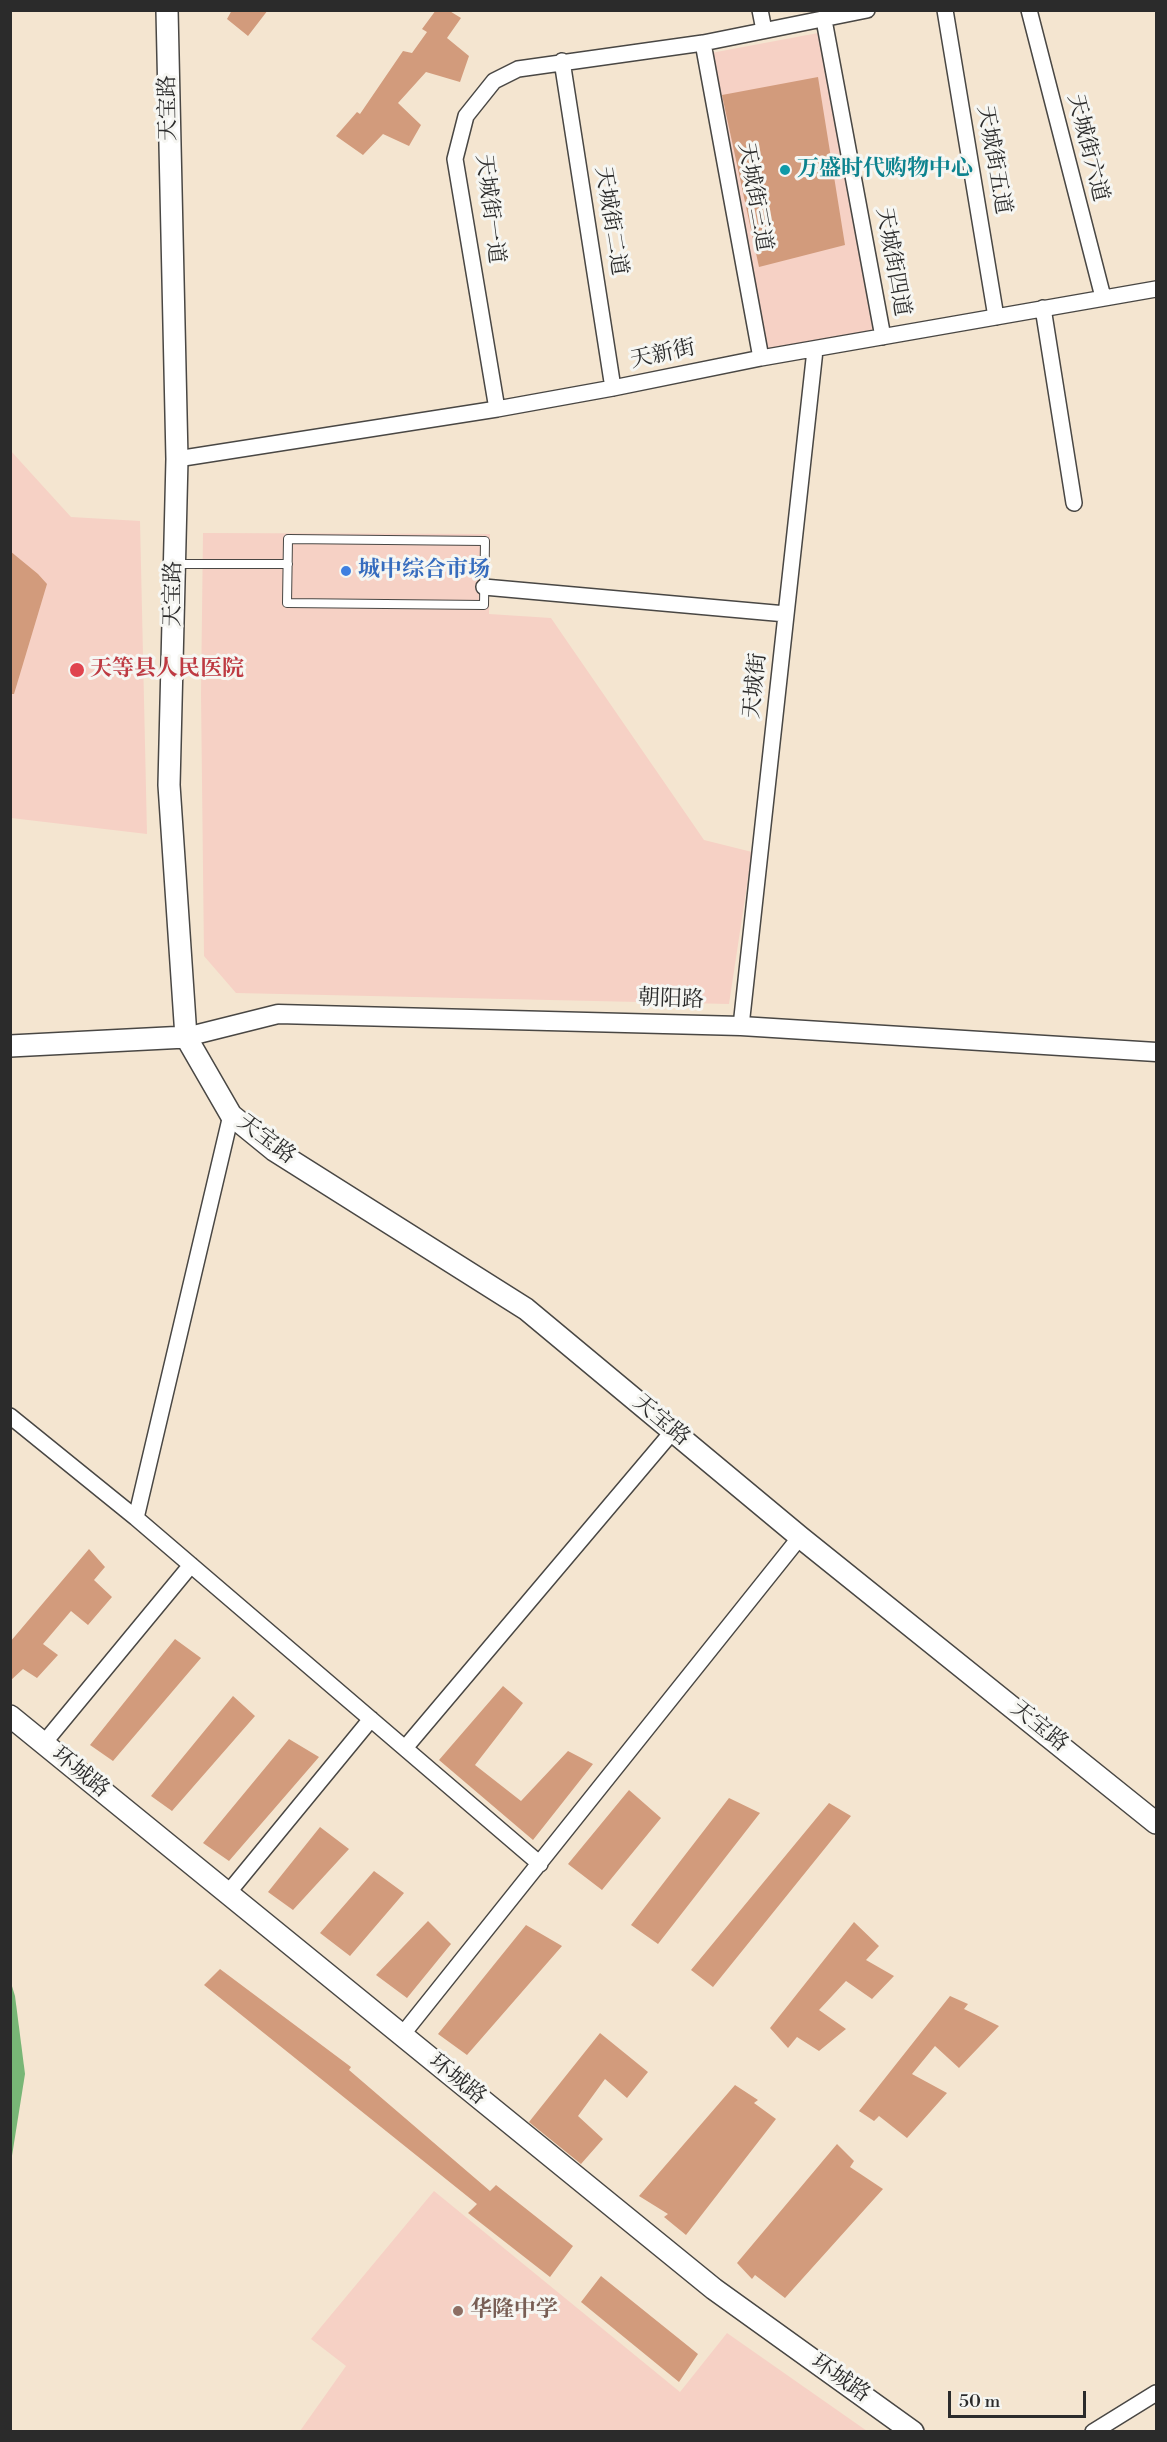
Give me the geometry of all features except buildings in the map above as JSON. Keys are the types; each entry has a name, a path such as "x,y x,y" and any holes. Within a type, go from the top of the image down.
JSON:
{"main road":[{"name":"天宝路","path":"167,10 177,459 169,785 186,1037 231,1114 274,1150 525,1309 800,1537 1156,1823"},
{"path":"10,1046 186,1037"},
{"name":"环城路","path":"10,1716 714,2289 913,2432"}],"street":[{"path":"760,10 764,30"},
{"name":"天城街一道","path":"497,409 455,159 466,116 494,81 518,69 703,43 867,10"},
{"name":"天城街五道","path":"945,10 996,317"},
{"name":"天城街六道","path":"1029,10 1102,297"},
{"name":"天城街四道","path":"824,20 883,337"},
{"name":"天城街三道","path":"703,43 760,358"},
{"name":"天城街二道","path":"562,61 613,388"},
{"name":"天新街","path":"177,459 497,409 760,358 1156,289"},
{"path":"1043,308 1074,503"},
{"name":"天城街","path":"741,1026 815,350"},
{"path":"484,587 786,614"},
{"name":"朝阳路","path":"186,1037 278,1014 741,1026 1156,1052"},
{"path":"136,1518 231,1114"},
{"path":"10,1416 136,1518 540,1864"},
{"path":"405,1748 673,1431"},
{"path":"402,2035 800,1537"},
{"path":"44,1743 191,1565"},
{"path":"228,1893 371,1719"},
{"path":"1093,2432 1156,2393"}],"lane":[{"path":"288,539 485,541 484,605 287,603 288,564 288,539"},
{"path":"175,564 288,564"}],"shaded area":[{"path":"818,33 873,331 766,351 711,53"},
{"name":"天等县人民医院","path":"10,450 71,517 140,521 147,834 11,818"},
{"path":"203,533 490,534 489,614 551,618 704,840 752,852 729,1004 236,993 204,956 201,694"},
{"name":"华隆中学","path":"434,2191 680,2392 727,2333 867,2431 300,2431 346,2366 311,2339"}],"green space":[{"path":"11,1983 15,1996 25,2074 11,2162"}],"place":[{"name":"万盛时代购物中心","path":"785,170"},
{"name":"城中综合市场","path":"346,571"},
{"name":"天等县人民医院","path":"77,670"},
{"name":"华隆中学","path":"458,2311"}]}
